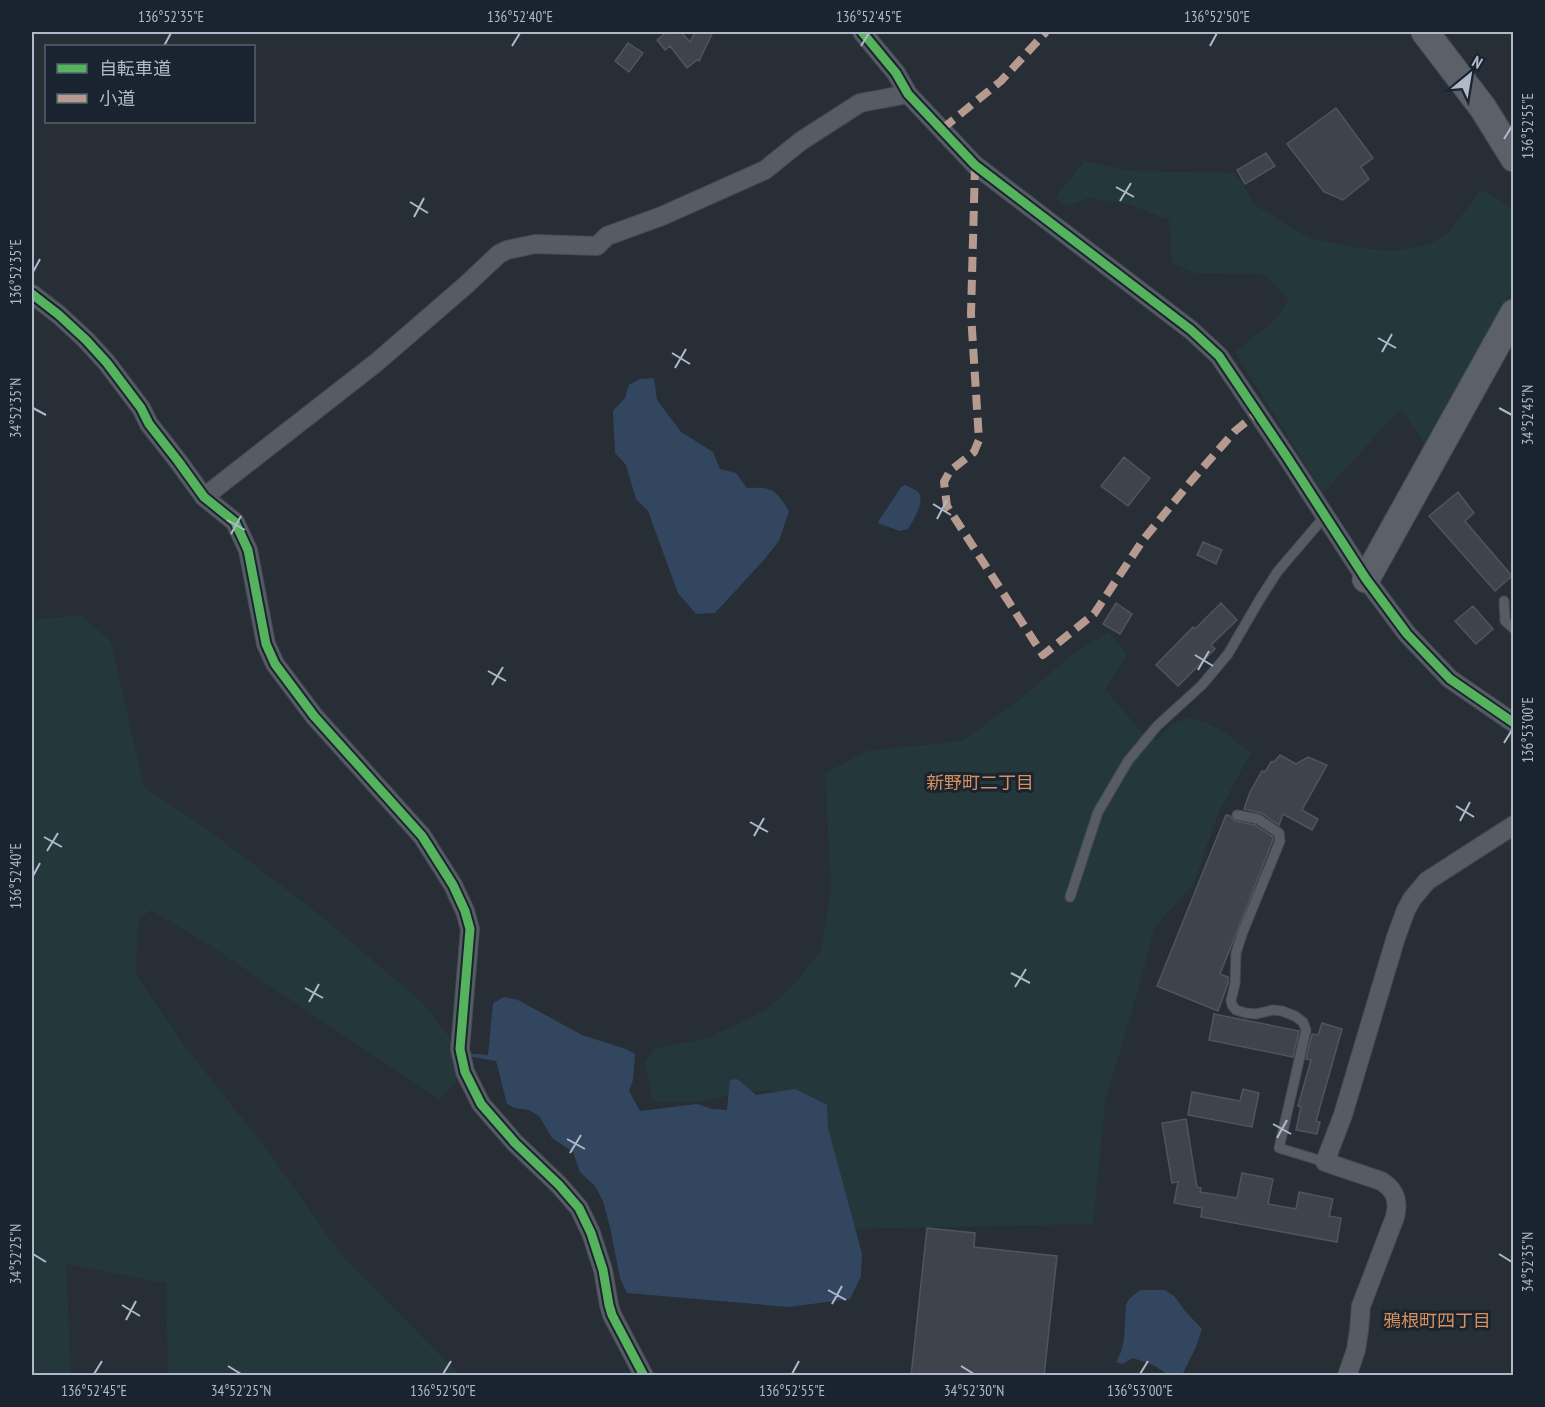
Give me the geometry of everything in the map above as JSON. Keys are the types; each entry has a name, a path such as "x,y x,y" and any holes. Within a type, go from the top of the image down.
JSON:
{"street":[{"path":"862,32 896,73 908,94 975,165 1191,330 1219,356 1366,579 1407,634 1450,679 1514,723"},
{"path":"1425,32 1483,108 1514,158"},
{"path":"204,497 377,362 500,254 507,250 535,244 597,246 607,236 662,216 765,170 801,141 860,103 908,94"},
{"path":"32,294 79,333 107,363 204,497 235,522 248,550 266,644 275,664 314,716 422,836 453,885 465,911 470,929 460,1049 465,1072 481,1104 515,1143 559,1185 579,1208 591,1233 603,1270 612,1316 644,1376"},
{"path":"1366,579 1514,313"},
{"path":"1347,1376 1356,1350 1361,1306 1395,1217 1397,1200 1395,1193 1381,1181 1325,1162 1343,1115 1396,937 1412,899 1427,881 1514,825"}],"lane":[{"path":"1070,897 1098,812 1128,761 1157,726 1202,685 1228,654 1278,571 1325,516"},
{"path":"1504,601 1505,621 1514,629"},
{"path":"1237,815 1258,819 1279,833 1280,841 1236,952 1232,1005 1236,1010 1246,1013 1282,1011 1303,1022 1306,1030 1305,1040 1279,1148 1325,1162"}],"green space":[{"path":"1084,161 1129,171 1235,173 1255,205 1309,238 1353,247 1391,251 1428,245 1449,232 1481,190 1511,207 1515,250 1510,294 1427,447 1401,409 1323,493 1235,352 1275,320 1289,300 1263,274 1195,273 1172,263 1169,220 1128,204 1088,198 1068,206 1055,198"},
{"path":"81,615 111,642 144,787 208,830 316,912 423,1003 472,1066 439,1099 205,942 151,910 139,918 135,972 186,1048 265,1147 342,1256 460,1375 168,1375 166,1283 66,1264 71,1375 32,1376 32,620"},
{"path":"1109,632 1127,655 1105,690 1142,732 1157,740 1175,722 1187,719 1197,720 1217,728 1251,752 1217,816 1193,886 1155,926 1105,1102 1093,1224 847,1229 793,1105 777,1091 748,1091 699,1102 653,1102 645,1064 653,1049 708,1038 766,1010 798,980 821,950 831,889 825,773 867,751 962,741 1014,704 1073,654"}],"water":[{"path":"654,378 657,400 681,432 713,452 720,469 736,473 747,488 763,488 772,491 789,511 779,541 715,613 696,614 678,593 648,511 636,499 626,465 615,453 613,411 625,398 629,385 640,379"},
{"path":"905,485 918,492 921,500 908,529 900,531 880,524 878,522 901,487"},
{"path":"504,997 518,1000 582,1035 635,1054 633,1080 629,1091 640,1111 697,1104 712,1109 727,1110 730,1080 737,1079 756,1095 795,1089 827,1105 828,1128 862,1254 861,1276 850,1299 789,1307 627,1293 620,1278 603,1201 595,1186 580,1172 573,1152 552,1138 539,1116 529,1110 507,1104 496,1061 467,1056 466,1053 488,1055 493,1003"},
{"path":"1140,1290 1165,1290 1174,1296 1202,1329 1182,1375 1169,1375 1153,1365 1133,1358 1122,1364 1116,1362 1124,1339 1126,1305 1129,1299"}],"building":[{"path":"667,32 681,32 690,42 695,32 713,32 699,61 697,60 687,68 670,46 665,50 657,40"},
{"path":"628,43 643,53 629,72 615,61"},
{"path":"1336,108 1373,158 1361,167 1369,179 1343,200 1324,192 1287,144"},
{"path":"1266,153 1275,166 1245,184 1237,170"},
{"path":"1124,457 1150,478 1128,506 1101,486"},
{"path":"1458,492 1474,513 1465,521 1512,576 1495,591 1429,516"},
{"path":"1203,542 1222,550 1216,564 1197,555"},
{"path":"1116,603 1132,614 1120,634 1103,624"},
{"path":"1221,603 1237,620 1211,645 1215,649 1178,686 1156,665 1193,627 1195,629"},
{"path":"1473,606 1493,629 1476,644 1455,621"},
{"path":"1280,755 1296,764 1308,757 1327,765 1302,810 1318,819 1312,830 1283,814 1279,825 1261,813 1244,809 1250,792 1262,771 1265,772 1271,762"},
{"path":"1226,815 1235,821 1255,825 1273,837 1273,840 1220,974 1228,977 1228,983 1218,1011 1157,986"},
{"path":"1214,1014 1299,1031 1293,1057 1209,1040"},
{"path":"1322,1023 1342,1029 1316,1121 1320,1122 1317,1134 1296,1130 1301,1107 1298,1106 1311,1060 1306,1059 1312,1034 1318,1035"},
{"path":"1243,1089 1259,1093 1252,1127 1188,1115 1192,1092 1240,1101"},
{"path":"1186,1119 1197,1187 1201,1188 1200,1192 1237,1198 1242,1173 1273,1179 1268,1204 1296,1209 1299,1192 1333,1199 1329,1216 1341,1218 1337,1242 1201,1217 1202,1208 1174,1203 1178,1182 1172,1183 1162,1123"},
{"path":"927,1228 975,1233 974,1247 1057,1256 1044,1376 911,1376"}],"marked path":[{"path":"942,129 1001,81 1046,32"},
{"path":"975,165 971,314 979,440 974,452 950,471 944,482 947,506 1043,655 1094,614 1143,540 1235,431 1257,413"}],"cycle path":[{"path":"862,32 896,73 908,94 975,165 1191,330 1219,356 1366,579 1407,634 1450,679 1514,723"},
{"path":"32,294 59,315 107,363 204,497 235,522 248,550 266,644 275,664 314,716 422,836 453,885 465,911 470,929 460,1049 465,1072 481,1104 515,1143 559,1185 579,1208 591,1233 603,1270 612,1315 644,1376"}],"district":[{"name":"新野町二丁目","path":"980,783"},
{"name":"鴉根町四丁目","path":"1437,1321"}]}
